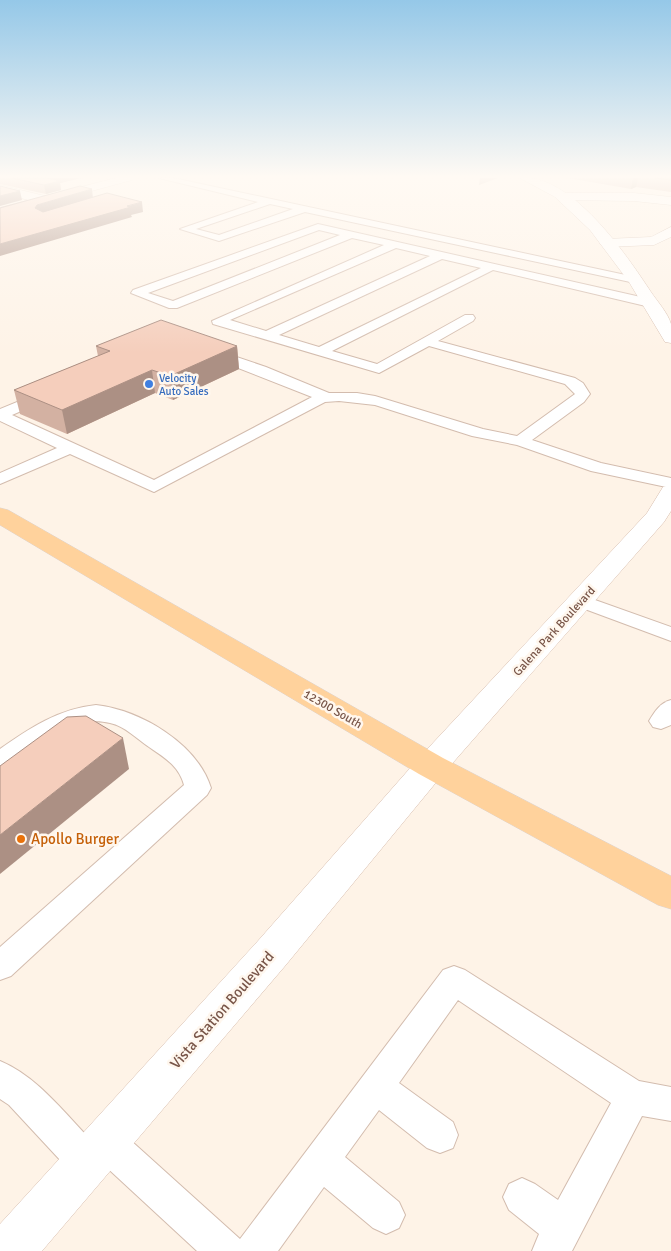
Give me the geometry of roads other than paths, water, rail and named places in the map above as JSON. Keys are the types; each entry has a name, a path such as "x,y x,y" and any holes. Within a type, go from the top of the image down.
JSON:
{"main road":[{"name":"12300 South","path":"0,515 431,766 671,894"}],"street":[{"path":"602,236 635,280 671,338"},
{"path":"606,242 654,241 662,236"},
{"name":"Galena Park Boulevard","path":"431,766 656,518 671,492"},
{"name":"Vista Station Boulevard","path":"8,1251 265,961 431,766"}],"lane":[{"path":"292,236 137,293 173,305 346,236"},
{"path":"361,236 650,303"},
{"path":"431,236 581,270 635,280"},
{"path":"394,245 218,321 379,369 469,318"},
{"path":"267,336 441,256"},
{"path":"321,351 491,267"},
{"path":"428,342 570,381 578,386 583,394 579,399 520,441"},
{"path":"198,348 261,370 326,397"},
{"path":"0,415 60,389"},
{"path":"0,415 154,486 326,397 345,396 375,401 488,435 520,441 597,467 671,483"},
{"path":"0,479 70,448"},
{"path":"581,601 671,634"},
{"path":"0,762 60,720 79,714 111,714 136,726 176,753 194,771 198,788 0,966"},
{"path":"254,1251 454,980 633,1097 671,1104"},
{"path":"0,1078 226,1251"},
{"path":"375,1086 440,1135"},
{"path":"522,1197 557,1239 633,1097"},
{"path":"321,1161 386,1215"}],"place":[{"name":"Velocity Auto Sales","path":"149,384"},
{"name":"Apollo Burger","path":"21,839"}]}
